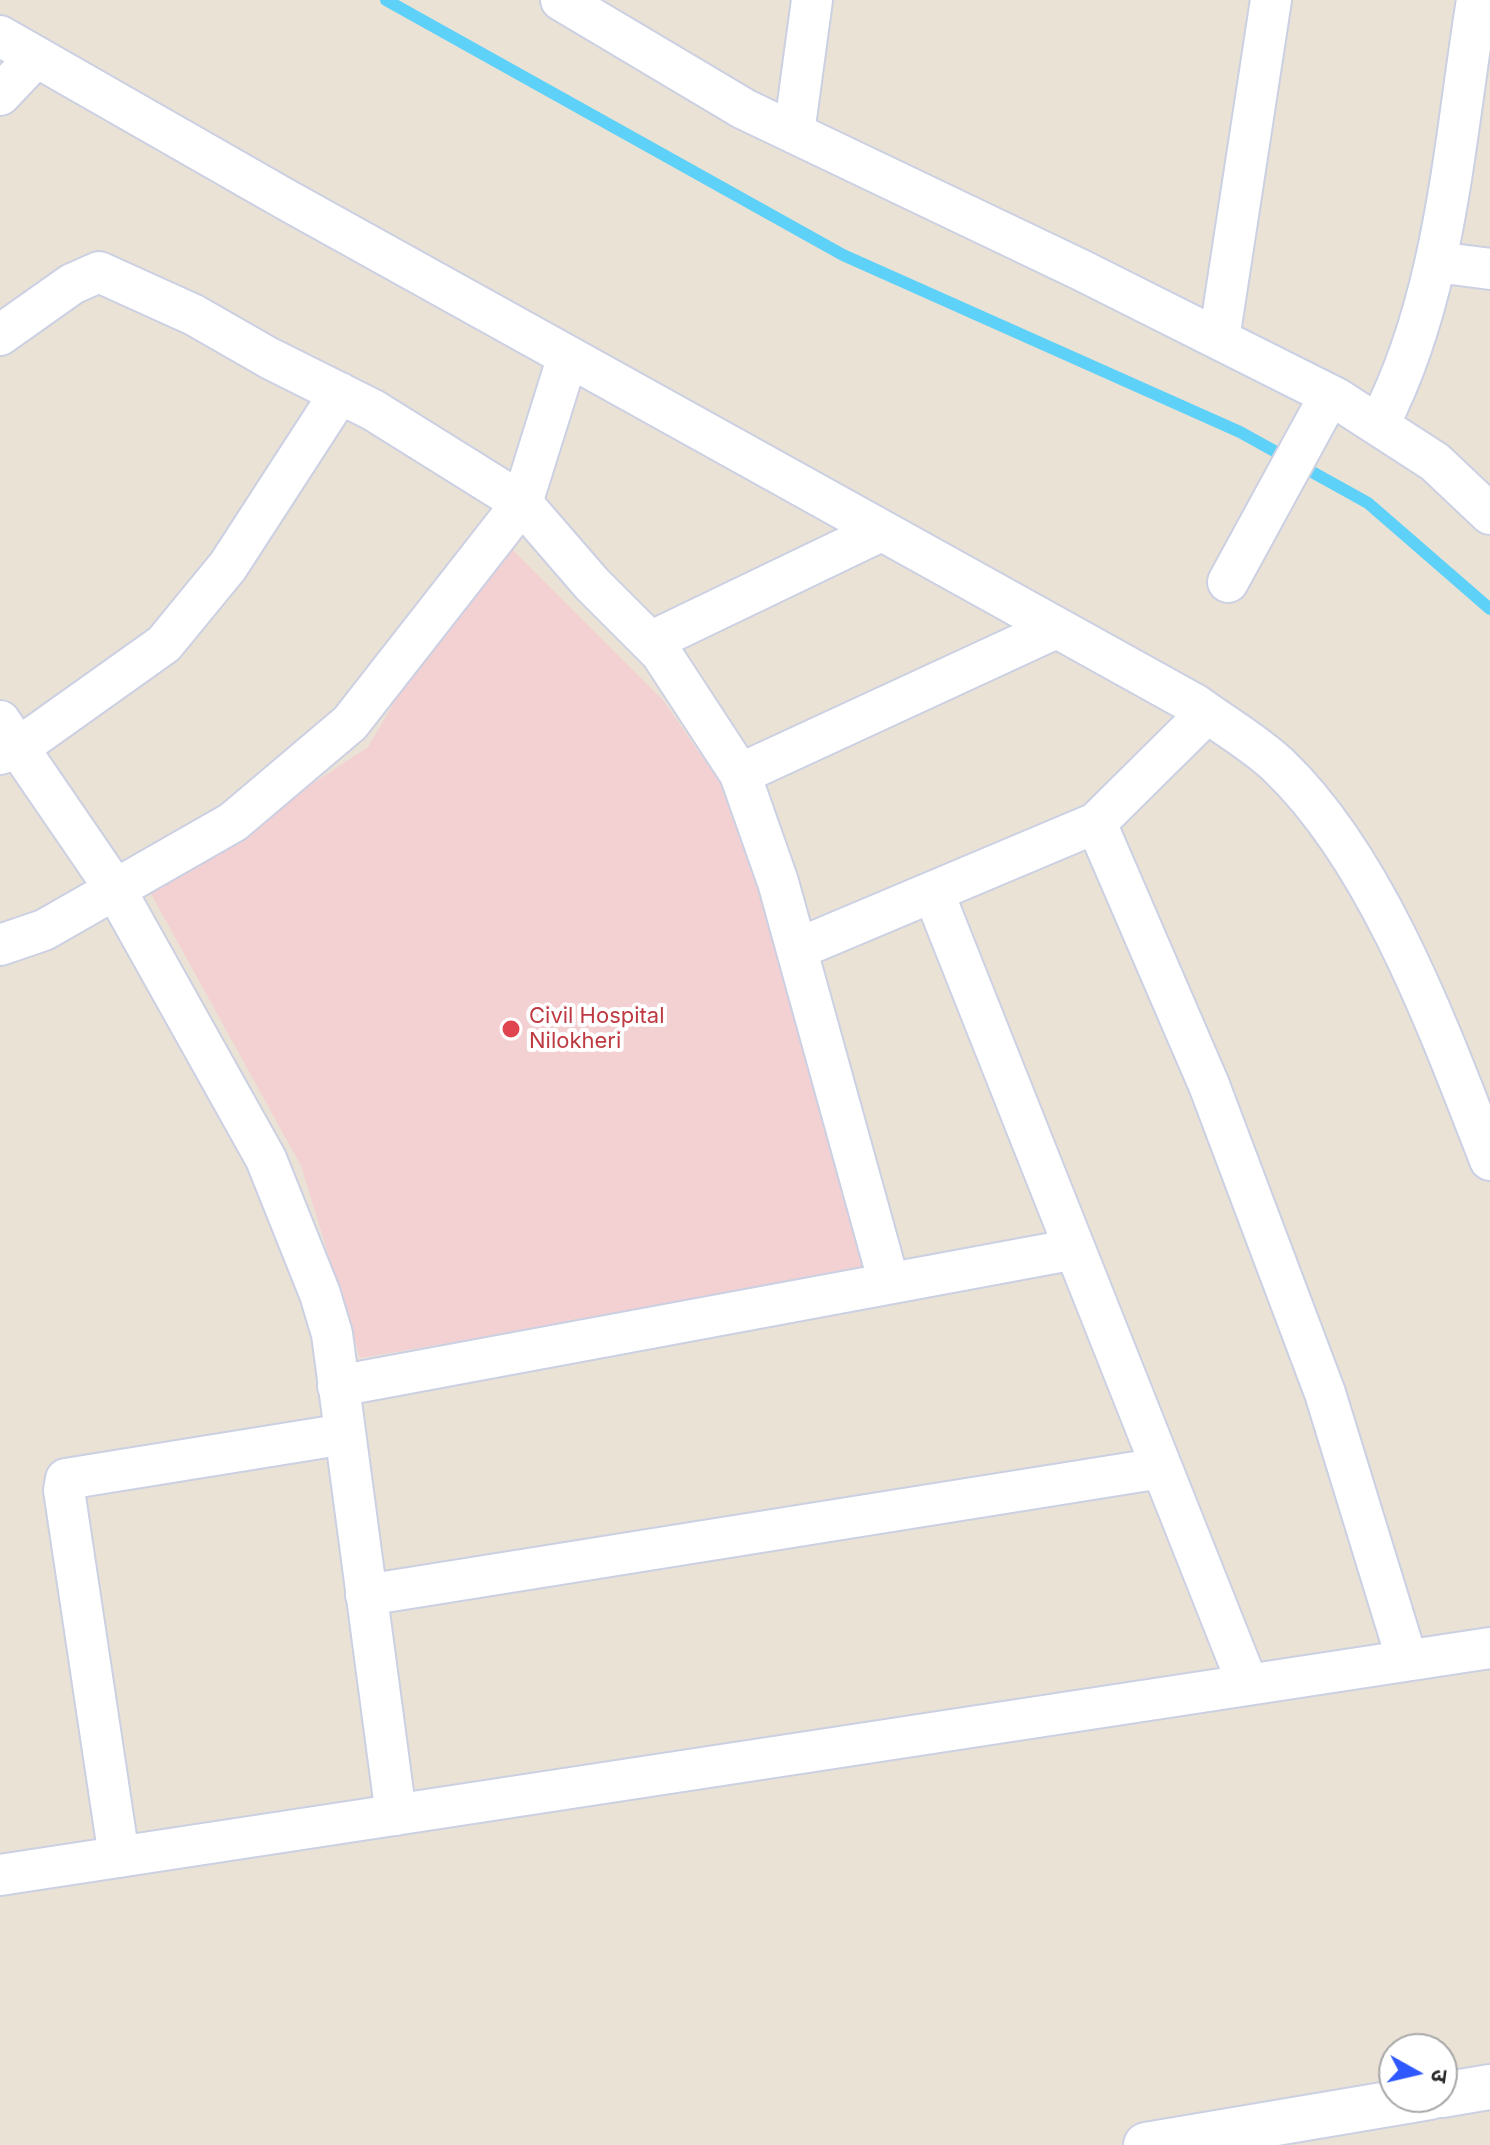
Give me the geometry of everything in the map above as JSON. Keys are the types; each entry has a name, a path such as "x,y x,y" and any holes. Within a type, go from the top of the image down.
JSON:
{"street":[{"path":"794,133 812,0"},
{"path":"1219,339 1271,0"},
{"path":"1379,424 1419,326 1436,262 1477,0"},
{"path":"582,6 744,109 1219,339 1322,409 1379,424 1435,462 1490,514"},
{"path":"0,36 1207,713 1279,766 1351,851 1439,1030 1490,1160"},
{"path":"0,95 36,57"},
{"path":"1436,262 1490,269"},
{"path":"0,335 72,284 99,272 194,315 393,421 522,503 592,584 650,642 740,774 778,882 889,1283"},
{"path":"0,945 44,930 233,822 350,723 522,503 568,356"},
{"path":"340,393 228,566 164,644 6,741 115,889 266,1159 320,1294 332,1334 396,1815"},
{"path":"1228,582 1322,409"},
{"path":"650,642 881,531"},
{"path":"740,774 1056,628"},
{"path":"797,949 934,894 1096,823 1207,713"},
{"path":"1096,823 1209,1085 1319,1378 1407,1660"},
{"path":"934,894 1248,1685"},
{"path":"338,1386 1075,1249"},
{"path":"119,1857 64,1490 66,1479 345,1434"},
{"path":"366,1595 1161,1468"},
{"path":"0,1875 1490,1648"},
{"path":"1458,2092 1490,2087"},
{"path":"1146,2145 1378,2106"}],"shaded area":[{"name":"Civil Hospital Nilokheri","path":"494,531 663,700 736,806 865,1273 360,1358 301,1166 150,892 368,747"}],"waterway":[{"path":"386,0 843,255 1240,432 1368,503 1490,609"}],"place":[{"name":"Civil Hospital Nilokheri","path":"511,1029"}]}
